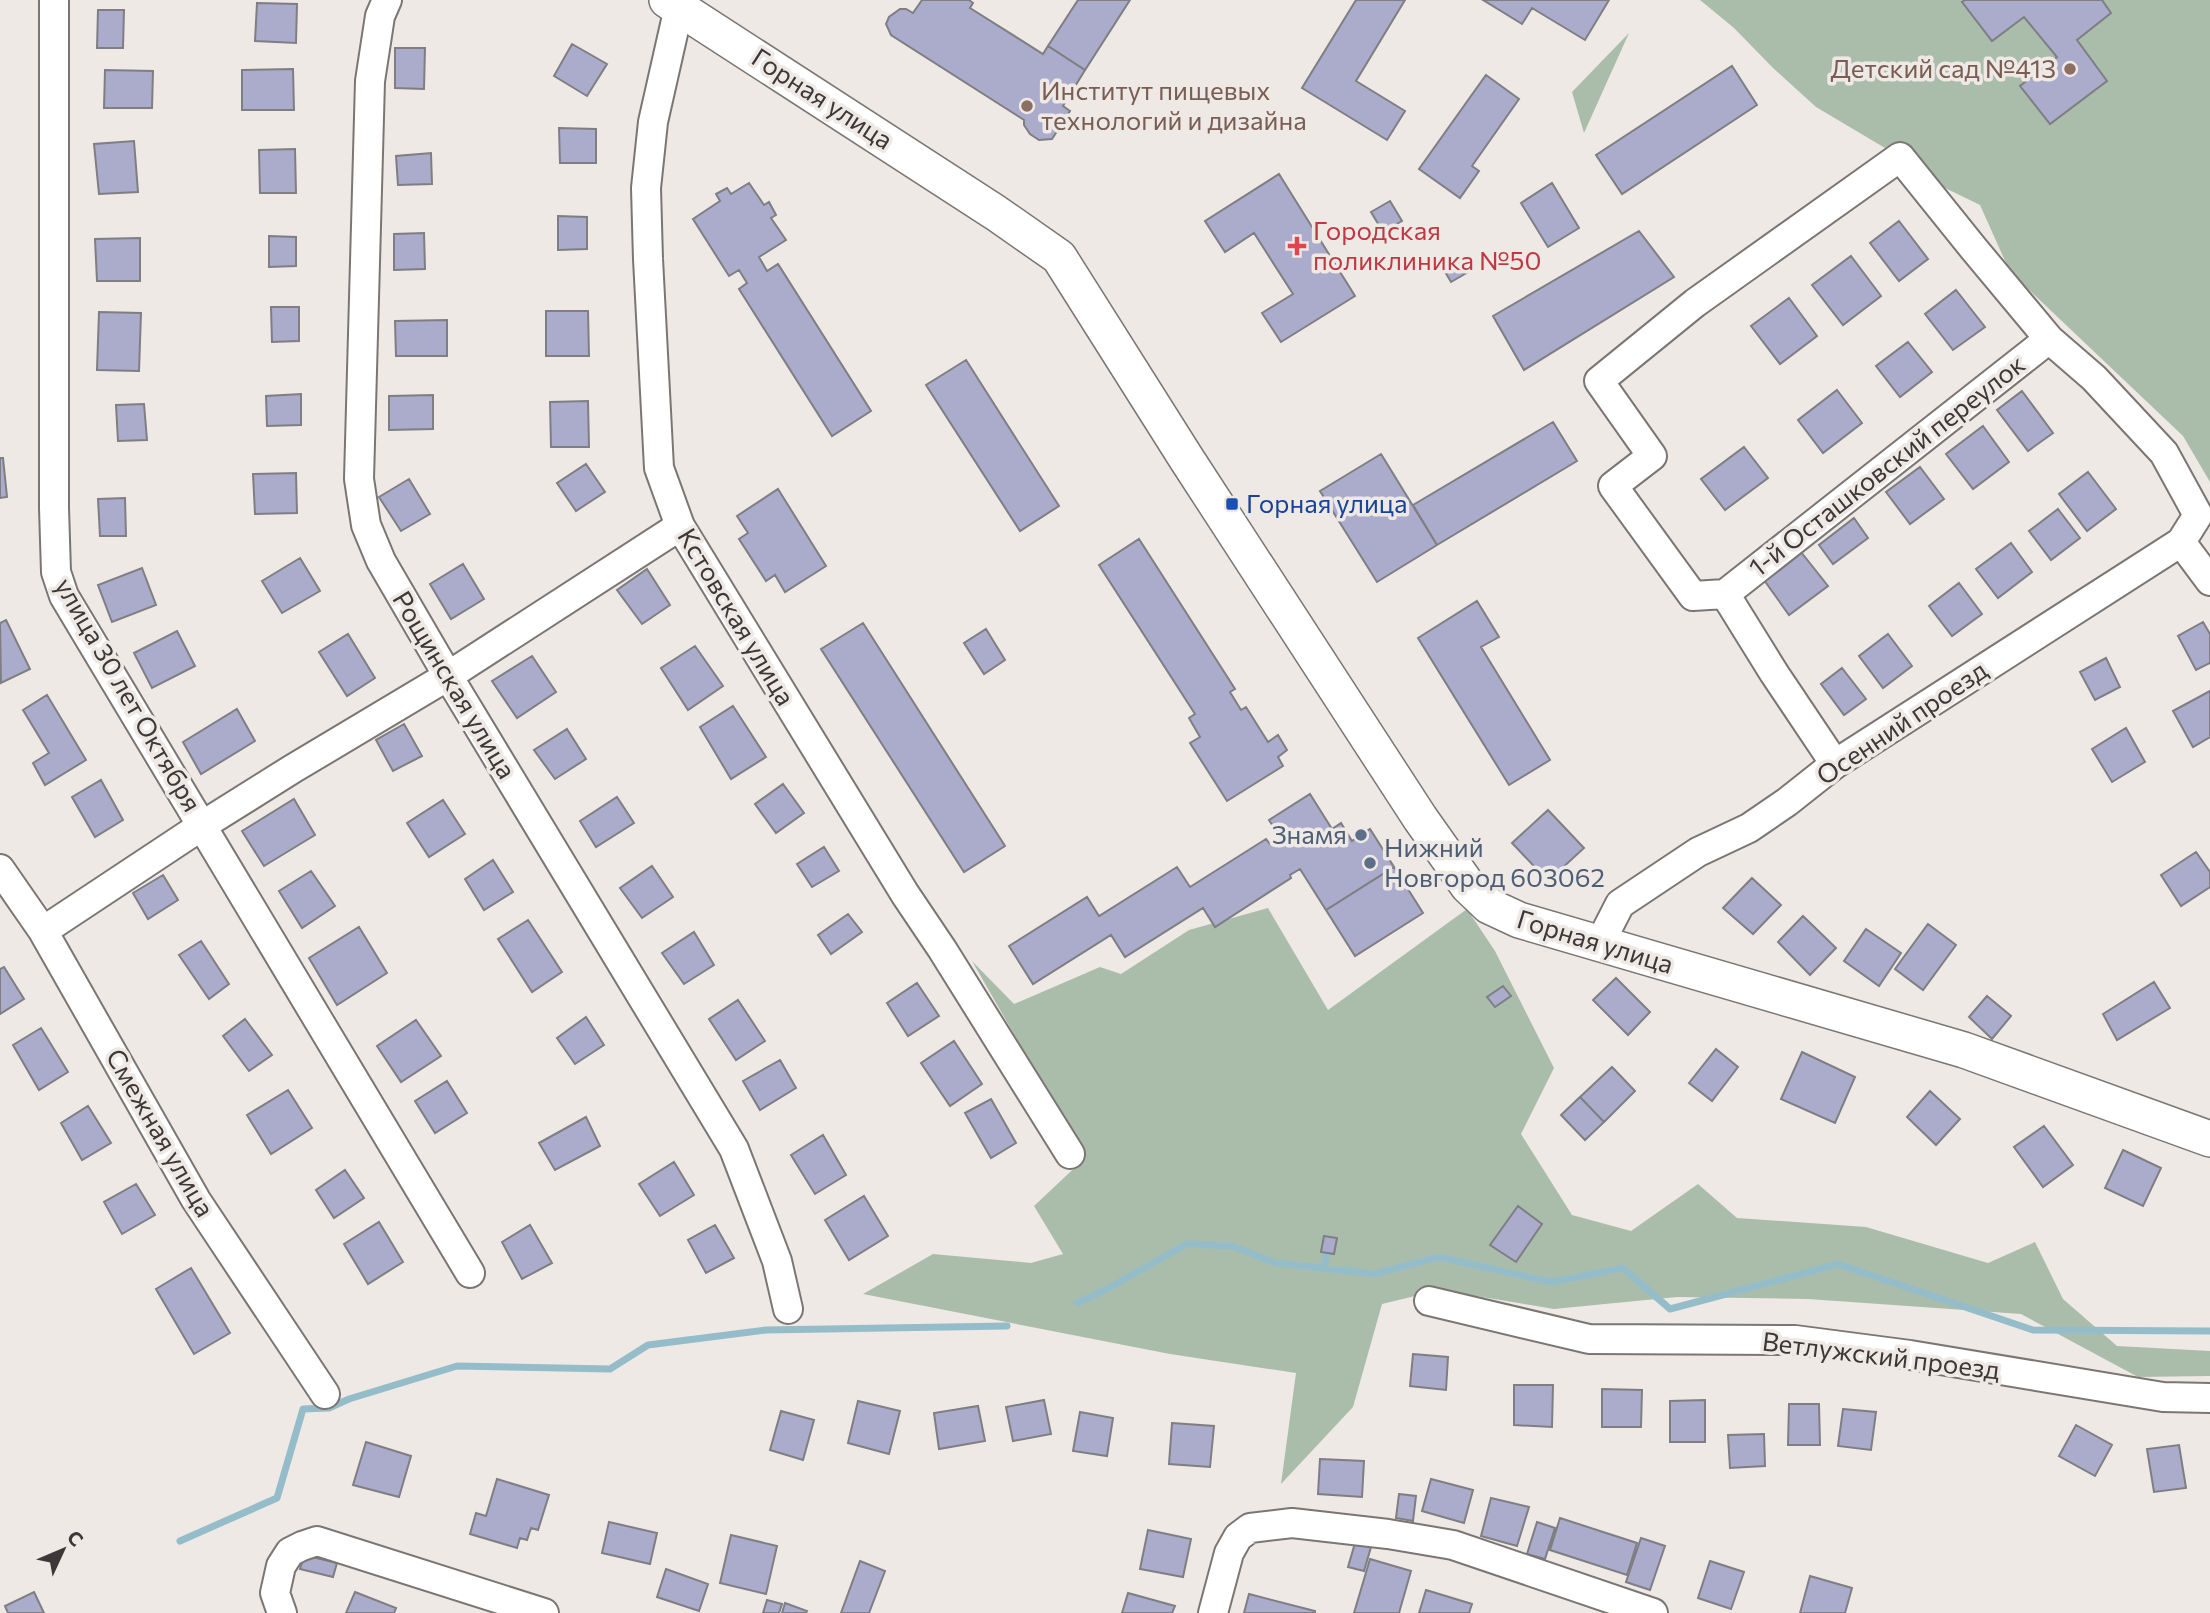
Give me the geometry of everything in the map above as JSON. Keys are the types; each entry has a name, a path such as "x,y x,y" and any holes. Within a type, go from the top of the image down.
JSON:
{"main road":[{"name":"Горная улица","path":"677,2 1059,257 1420,818 1468,886 1489,906 1519,920 1599,945 1964,1050 2210,1139"}],"street":[{"name":"улица 30 лет Октября","path":"54,0 56,572 64,596 470,1273"},
{"name":"Рощинская улица","path":"387,0 380,16 370,80 359,479 366,525 382,561 448,676 734,1149 777,1261 788,1308"},
{"name":"Кстовская улица","path":"677,2 653,122 646,188 659,468 680,526 905,894 1070,1154"},
{"path":"1835,764 1725,594 1693,596 1613,486 1652,456 1599,382 1695,303 1900,157 2049,339 2094,378 2164,453 2198,515 2181,542 2210,581"},
{"name":"1-й Осташковский переулок","path":"1725,594 2049,339"},
{"path":"43,930 203,825 448,676 680,526"},
{"name":"Осенний проезд","path":"1599,945 1620,904 1698,852 1749,828 1835,764 2181,542"},
{"name":"Смежная улица","path":"0,869 43,930 196,1200 325,1394"},
{"name":"Ветлужский проезд","path":"1429,1301 1589,1339 1794,1340 1910,1355 2163,1397 2210,1398"},
{"path":"1213,1613 1229,1553 1238,1537 1250,1528 1292,1523 1453,1545 1653,1613"},
{"path":"282,1613 275,1592 281,1566 290,1552 317,1542 544,1613"}],"green space":[{"path":"1700,0 2210,0 2210,482 2183,436 2010,272 1980,205 1941,186 1917,167 1816,107 1734,28"},
{"path":"1629,33 1584,133 1572,92"},
{"path":"1268,908 1328,1010 1467,909 1495,951 1554,1068 1521,1134 1572,1215 1631,1231 1698,1184 1737,1218 1866,1227 1988,1263 2035,1242 2063,1299 2117,1346 2210,1351 2210,1376 2138,1377 2021,1314 1808,1299 1677,1297 1554,1309 1440,1290 1382,1304 1353,1407 1281,1484 1296,1373 1170,1354 863,1294 933,1254 1031,1263 1063,1254 1034,1206 1085,1158 972,961 1014,1004 1100,967 1121,974 1189,930"}],"building":[{"path":"922,0 969,0 973,3 970,8 1043,54 1048,46 1085,70 1063,106 1070,111 1052,139 1039,140 1030,134 1024,120 891,35 886,24 889,17 900,9 913,13"},
{"path":"1078,0 1130,0 1085,70 1048,46"},
{"path":"1356,0 1405,0 1356,81 1405,111 1387,140 1302,88"},
{"path":"1483,0 1609,0 1585,40 1532,8 1522,24"},
{"name":"Детский сад №413","path":"2102,0 2111,13 2077,40 2107,81 2050,124 2020,86 2057,57 2024,17 1992,41 1962,2"},
{"path":"257,3 297,4 296,43 255,41"},
{"path":"98,10 124,10 123,48 97,48"},
{"path":"572,44 607,64 587,96 554,76"},
{"path":"395,48 425,48 424,89 395,88"},
{"path":"1732,66 1757,105 1622,194 1596,155"},
{"path":"293,69 294,110 242,110 242,70"},
{"path":"105,70 153,71 152,108 104,108"},
{"path":"1486,75 1519,99 1472,166 1479,171 1460,198 1419,169"},
{"path":"559,128 596,129 596,163 560,163"},
{"path":"134,141 138,192 99,194 94,144"},
{"path":"295,149 296,193 260,193 259,150"},
{"path":"431,153 432,184 398,185 396,156"},
{"path":"1279,174 1355,296 1281,342 1262,313 1293,294 1254,233 1225,252 1205,221"},
{"path":"749,183 764,205 769,202 776,215 771,218 786,240 759,257 767,271 778,264 871,411 832,436 739,289 747,283 739,270 729,276 693,219 720,201 716,194 727,188 731,194"},
{"path":"1552,183 1579,228 1548,247 1521,203"},
{"path":"1390,201 1402,221 1383,232 1371,212"},
{"path":"558,216 587,217 587,249 558,250"},
{"path":"1899,221 1928,259 1899,281 1870,243"},
{"path":"1639,231 1674,277 1524,370 1493,316"},
{"path":"424,233 425,269 394,270 394,234"},
{"path":"269,236 296,237 296,266 269,267"},
{"path":"140,238 140,281 97,281 95,239"},
{"path":"1851,256 1881,296 1843,325 1812,285"},
{"path":"1463,259 1470,271 1451,282 1444,270"},
{"path":"1956,290 1985,327 1953,350 1925,314"},
{"path":"1789,298 1817,336 1780,364 1751,326"},
{"path":"271,307 299,307 299,341 272,342"},
{"path":"546,311 588,311 589,356 546,356"},
{"path":"99,312 141,313 139,371 97,370"},
{"path":"447,320 447,356 396,356 395,321"},
{"path":"1908,342 1932,372 1900,397 1876,366"},
{"path":"966,360 1059,506 1020,531 926,385"},
{"path":"1837,390 1862,423 1823,453 1798,420"},
{"path":"2022,391 2053,433 2028,451 1997,410"},
{"path":"301,394 301,425 267,426 266,396"},
{"path":"433,395 433,429 389,430 389,396"},
{"path":"588,401 589,447 551,447 550,402"},
{"path":"144,404 147,440 118,441 116,405"},
{"path":"1553,422 1577,461 1437,545 1413,505"},
{"path":"1983,426 2009,462 1973,489 1946,454"},
{"path":"1744,447 1768,478 1725,510 1701,479"},
{"path":"1381,454 1437,545 1377,582 1320,491"},
{"path":"0,458 3,458 7,497 0,498"},
{"path":"586,464 605,492 576,511 557,483"},
{"path":"1920,467 1944,499 1910,524 1886,492"},
{"path":"2088,472 2116,509 2087,531 2059,494"},
{"path":"296,473 297,513 255,514 253,474"},
{"path":"409,479 430,514 401,531 379,497"},
{"path":"778,489 826,566 785,592 775,575 766,581 739,539 748,533 737,516"},
{"path":"125,498 126,536 100,536 98,499"},
{"path":"2058,509 2080,538 2051,560 2029,531"},
{"path":"1854,518 1868,538 1833,564 1819,545"},
{"path":"1139,539 1235,689 1230,692 1241,710 1246,707 1268,742 1278,735 1287,750 1278,757 1283,766 1227,801 1190,743 1200,737 1189,718 1195,714 1099,565"},
{"path":"2011,543 2032,572 1998,598 1976,569"},
{"path":"1801,552 1828,586 1789,615 1764,580"},
{"path":"300,558 320,591 282,613 262,581"},
{"path":"463,564 484,599 451,619 430,584"},
{"path":"142,568 156,605 112,622 98,585"},
{"path":"647,569 670,605 642,624 617,590"},
{"path":"1959,583 1982,614 1952,636 1929,606"},
{"path":"1477,601 1499,637 1481,647 1550,760 1509,785 1418,638"},
{"path":"6,620 30,669 1,683 0,623"},
{"path":"2203,622 2210,634 2210,663 2196,670 2178,636"},
{"path":"863,623 1005,846 964,872 821,649"},
{"path":"986,629 1005,660 984,674 964,643"},
{"path":"177,631 195,666 152,688 134,653"},
{"path":"348,634 375,678 347,696 319,652"},
{"path":"1888,634 1912,666 1883,688 1859,656"},
{"path":"695,646 723,686 688,710 661,668"},
{"path":"532,656 556,692 517,718 492,681"},
{"path":"2106,658 2120,687 2095,700 2080,672"},
{"path":"1842,668 1866,699 1844,715 1821,684"},
{"path":"2210,691 2210,737 2193,747 2173,711"},
{"path":"47,695 86,760 45,785 33,763 49,753 23,710"},
{"path":"733,706 766,757 731,779 700,727"},
{"path":"237,709 255,741 201,774 183,742"},
{"path":"404,724 422,756 393,771 376,740"},
{"path":"2126,728 2145,762 2112,782 2092,749"},
{"path":"567,729 586,759 555,779 534,750"},
{"path":"101,780 123,820 95,837 72,797"},
{"path":"783,784 804,813 776,833 755,804"},
{"path":"1310,794 1332,829 1341,823 1352,841 1370,829 1394,867 1326,910 1300,869 1290,875 1291,878 1215,927 1203,908 1125,957 1111,935 1033,984 1009,946 1087,897 1099,916 1177,867 1190,887 1266,839 1270,844 1280,837 1269,820"},
{"path":"617,797 634,823 596,847 580,821"},
{"path":"294,799 315,835 264,866 242,831"},
{"path":"443,800 465,834 429,857 407,823"},
{"path":"1548,810 1584,848 1548,881 1512,843"},
{"path":"824,847 839,871 812,887 797,864"},
{"path":"2196,852 2210,872 2210,887 2181,906 2161,875"},
{"path":"493,860 513,892 484,910 465,879"},
{"path":"652,866 673,897 642,918 620,888"},
{"path":"1394,867 1423,913 1355,956 1326,910"},
{"path":"311,871 335,906 302,928 279,891"},
{"path":"163,875 178,900 148,919 133,893"},
{"path":"1752,878 1781,905 1753,934 1723,908"},
{"path":"848,914 862,932 831,954 818,935"},
{"path":"1803,916 1836,948 1810,975 1778,942"},
{"path":"528,920 562,972 532,992 498,939"},
{"path":"1928,924 1956,945 1923,990 1895,969"},
{"path":"359,927 387,973 337,1005 309,958"},
{"path":"1866,929 1901,953 1879,986 1844,961"},
{"path":"694,932 714,965 684,984 662,953"},
{"path":"201,941 229,984 209,999 179,955"},
{"path":"4,967 24,999 0,1014 0,969"},
{"path":"1616,978 1650,1012 1628,1035 1593,1000"},
{"path":"2154,982 2170,1008 2117,1040 2103,1014"},
{"path":"917,983 939,1016 908,1036 887,1003"},
{"path":"1503,986 1511,996 1495,1007 1487,997"},
{"path":"1987,996 2011,1016 1992,1039 1969,1017"},
{"path":"738,1000 765,1041 736,1060 709,1019"},
{"path":"586,1017 604,1045 575,1064 557,1038"},
{"path":"245,1019 272,1055 249,1071 223,1036"},
{"path":"416,1020 441,1056 401,1082 377,1046"},
{"path":"41,1028 68,1072 39,1090 13,1045"},
{"path":"954,1041 982,1084 950,1106 921,1063"},
{"path":"1716,1049 1738,1067 1712,1101 1689,1083"},
{"path":"1802,1052 1855,1077 1835,1123 1781,1099"},
{"path":"780,1060 796,1088 760,1110 743,1081"},
{"path":"1612,1067 1635,1091 1604,1122 1580,1097"},
{"path":"447,1081 467,1113 435,1133 415,1101"},
{"path":"288,1090 312,1128 271,1154 247,1115"},
{"path":"1930,1091 1960,1119 1936,1145 1907,1117"},
{"path":"1580,1097 1604,1122 1585,1140 1561,1115"},
{"path":"991,1099 1016,1143 991,1158 965,1113"},
{"path":"88,1106 111,1143 82,1160 61,1123"},
{"path":"586,1117 600,1146 555,1170 539,1143"},
{"path":"2044,1126 2073,1165 2043,1187 2014,1147"},
{"path":"823,1135 846,1175 815,1194 791,1155"},
{"path":"2123,1150 2161,1168 2143,1206 2105,1188"},
{"path":"674,1162 694,1195 660,1216 639,1184"},
{"path":"345,1170 364,1198 334,1218 316,1190"},
{"path":"136,1184 155,1215 122,1234 104,1202"},
{"path":"864,1196 888,1236 849,1260 825,1220"},
{"path":"1518,1206 1542,1224 1516,1262 1490,1245"},
{"path":"379,1222 403,1262 368,1284 344,1244"},
{"path":"530,1225 552,1263 522,1279 502,1242"},
{"path":"715,1225 734,1258 706,1273 688,1240"},
{"path":"1324,1236 1337,1238 1334,1254 1321,1252"},
{"path":"191,1268 230,1333 194,1354 156,1289"},
{"path":"1413,1354 1448,1357 1446,1390 1410,1386"},
{"path":"1514,1385 1553,1385 1552,1427 1514,1425"},
{"path":"1602,1389 1642,1390 1641,1427 1602,1427"},
{"path":"1044,1400 1051,1434 1013,1441 1006,1407"},
{"path":"1705,1400 1705,1442 1670,1442 1670,1401"},
{"path":"858,1401 900,1411 889,1454 848,1443"},
{"path":"1789,1404 1819,1404 1820,1445 1788,1445"},
{"path":"978,1406 985,1441 939,1449 934,1413"},
{"path":"1843,1409 1876,1412 1871,1450 1838,1446"},
{"path":"781,1411 814,1420 803,1460 770,1450"},
{"path":"1080,1412 1113,1418 1107,1456 1073,1451"},
{"path":"1172,1423 1214,1426 1210,1467 1169,1464"},
{"path":"2076,1425 2112,1445 2095,1476 2059,1456"},
{"path":"1764,1434 1765,1466 1730,1468 1728,1435"},
{"path":"366,1442 411,1456 399,1497 353,1485"},
{"path":"2179,1445 2186,1488 2154,1492 2147,1449"},
{"path":"1320,1459 1364,1461 1362,1497 1318,1494"},
{"path":"497,1479 549,1495 538,1530 531,1528 527,1540 520,1538 517,1548 470,1534 476,1513 486,1516"},
{"path":"1431,1479 1473,1490 1464,1523 1422,1511"},
{"path":"1399,1494 1416,1496 1413,1521 1396,1518"},
{"path":"1491,1498 1529,1507 1517,1546 1481,1536"},
{"path":"1560,1518 1637,1543 1627,1575 1550,1550"},
{"path":"609,1522 657,1533 650,1564 602,1553"},
{"path":"1537,1522 1555,1528 1545,1559 1527,1554"},
{"path":"1148,1530 1191,1539 1183,1577 1140,1569"},
{"path":"731,1535 777,1546 766,1594 720,1583"},
{"path":"1641,1538 1665,1546 1650,1590 1626,1582"},
{"path":"1355,1543 1371,1547 1364,1571 1348,1567"},
{"path":"304,1555 337,1563 333,1577 300,1569"},
{"path":"1370,1559 1411,1571 1399,1613 1354,1613"},
{"path":"860,1561 885,1571 869,1613 841,1613"},
{"path":"1710,1561 1744,1572 1731,1609 1698,1598"},
{"path":"666,1569 708,1584 699,1611 657,1597"},
{"path":"1810,1576 1852,1588 1845,1613 1800,1613"},
{"path":"1426,1590 1472,1604 1469,1613 1419,1613"},
{"path":"34,1592 44,1613 8,1613 5,1606"},
{"path":"355,1592 396,1608 394,1613 346,1613"},
{"path":"1128,1593 1175,1606 1172,1613 1122,1613"},
{"path":"1249,1594 1315,1611 1315,1613 1244,1613"},
{"path":"767,1600 782,1604 779,1613 763,1613"},
{"path":"785,1603 807,1611 782,1613"}],"waterway":[{"path":"1077,1303 1187,1244 1232,1246 1276,1263 1375,1274 1439,1257 1551,1282 1623,1268 1670,1309 1838,1264 2033,1330 2210,1331"},
{"path":"1323,1269 1329,1244"},
{"path":"180,1541 277,1498 303,1409 329,1408 349,1399 457,1366 610,1369 648,1345 766,1330 1007,1326"}],"place":[{"name":"Детский сад №413","path":"2070,69"},
{"name":"Институт пищевых технологий и дизайна","path":"1027,106"},
{"name":"Городская поликлиника №50","path":"1297,246"},
{"name":"Горная улица","path":"1232,504"},
{"name":"Знамя","path":"1361,835"},
{"name":"Нижний Новгород 603062","path":"1370,863"}]}
